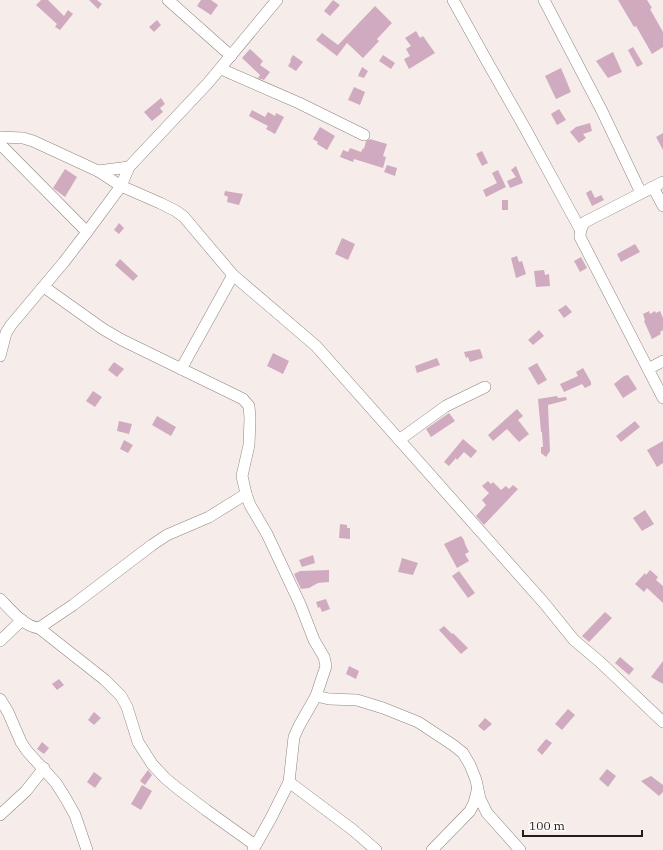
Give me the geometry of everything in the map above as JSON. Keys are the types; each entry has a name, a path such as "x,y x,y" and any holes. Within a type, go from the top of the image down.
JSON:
{"street":[{"path":"168,0 231,56"},
{"path":"0,356 6,334 11,325 44,287 87,232 121,186 130,167 221,69 277,0"},
{"path":"453,0 580,229 580,237 663,398"},
{"path":"544,0 602,111 641,193"},
{"path":"221,69 299,103 364,135"},
{"path":"0,137 27,139 98,171 121,186 160,203 184,217 233,275 316,346 544,603 574,640 600,662 663,722"},
{"path":"2,150 87,232"},
{"path":"98,171 130,167"},
{"path":"580,229 585,222 658,185 663,206"},
{"path":"180,369 233,275"},
{"path":"0,599 22,620 31,626 39,628 105,680 121,696 129,712 138,742 152,764 165,778 254,847 271,818 289,782 294,737 316,696 326,666 324,657 314,640 300,604 267,534 252,510 246,494 242,476 249,445 249,406 243,399 122,340 103,329 44,287"},
{"path":"648,369 663,361"},
{"path":"399,440 446,406 485,387"},
{"path":"39,628 73,605 167,535 209,517 246,494"},
{"path":"0,641 22,620"},
{"path":"316,696 328,699 357,700 384,708 418,722 453,745 463,754 470,766 476,780 480,799 487,813 520,850"},
{"path":"0,699 8,712 21,742 27,751 56,783 72,810 87,850"},
{"path":"0,815 26,790 44,768"},
{"path":"289,782 353,830 376,850"},
{"path":"432,850 470,811 474,804 477,788"}],"building":[{"path":"41,0 48,0 64,16 68,10 73,14 60,30 55,27 57,24 36,5"},
{"path":"89,0 97,0 102,4 98,9"},
{"path":"201,0 211,0 218,5 211,15 197,6"},
{"path":"333,0 340,5 330,16 324,11"},
{"path":"618,0 647,0 652,8 650,9 663,32 663,47 652,54 636,26 634,27"},
{"path":"375,6 392,23 377,39 379,41 363,58 347,43 337,56 316,40 322,33 338,45"},
{"path":"157,20 161,25 154,32 149,27"},
{"path":"416,31 420,38 423,36 435,53 409,69 404,59 410,56 406,49 411,46 405,38"},
{"path":"633,47 643,64 637,67 628,50"},
{"path":"250,49 263,61 260,65 270,72 264,80 258,78 260,75 242,58"},
{"path":"613,52 622,72 608,78 596,61"},
{"path":"293,55 303,62 296,71 288,66"},
{"path":"383,55 395,63 391,69 379,61"},
{"path":"362,67 368,71 364,78 358,76"},
{"path":"561,68 571,92 556,99 545,76"},
{"path":"354,87 365,92 360,105 348,100"},
{"path":"161,98 165,104 160,108 163,112 152,121 144,112"},
{"path":"559,109 566,120 557,125 551,114"},
{"path":"252,110 265,117 268,112 275,116 276,113 284,117 275,134 266,129 268,126 249,116"},
{"path":"590,123 592,131 583,134 586,138 579,143 570,132 576,127"},
{"path":"320,127 335,136 327,150 317,144 318,142 313,139"},
{"path":"663,133 663,150 656,137"},
{"path":"370,139 387,144 383,156 386,157 383,168 354,159 353,162 340,157 343,150 348,152 350,148 361,152 363,148 364,149 366,141"},
{"path":"482,151 488,163 482,166 476,154"},
{"path":"387,165 397,168 395,176 384,172"},
{"path":"516,166 523,183 510,188 507,181 516,177 511,170"},
{"path":"65,169 77,177 65,197 53,188"},
{"path":"498,170 506,187 486,197 483,190 497,183 492,173"},
{"path":"591,190 595,198 601,195 604,200 592,206 586,193"},
{"path":"225,191 243,194 239,205 227,202 228,197 224,195"},
{"path":"502,200 508,200 508,210 502,210"},
{"path":"119,223 124,228 119,234 114,230"},
{"path":"342,238 355,244 348,260 335,254"},
{"path":"635,244 640,252 621,262 617,254"},
{"path":"517,256 519,262 522,261 526,274 516,278 511,258"},
{"path":"581,257 587,268 580,272 574,261"},
{"path":"120,259 138,276 133,281 115,265"},
{"path":"544,270 545,275 549,274 550,286 536,287 534,271"},
{"path":"566,305 572,312 564,318 558,310"},
{"path":"649,311 650,314 655,311 656,313 660,311 663,318 663,330 660,332 661,334 652,339 644,321 643,314"},
{"path":"539,330 544,336 533,345 528,340"},
{"path":"480,349 483,358 470,362 468,357 466,358 464,352"},
{"path":"273,353 289,361 283,374 267,366"},
{"path":"437,358 440,365 417,373 415,366"},
{"path":"114,362 124,369 117,377 108,370"},
{"path":"537,363 547,380 538,385 528,368"},
{"path":"583,368 591,382 591,385 585,388 582,384 564,392 560,384 578,376 576,372"},
{"path":"628,375 637,389 623,398 614,384 624,376"},
{"path":"93,391 102,397 95,407 86,401"},
{"path":"557,396 558,398 566,397 567,400 548,405 550,451 546,457 541,453 541,447 543,447 538,399"},
{"path":"517,409 523,416 518,420 529,434 519,442 507,429 493,441 488,435"},
{"path":"449,413 455,421 431,437 426,429"},
{"path":"157,416 176,427 171,436 152,425"},
{"path":"119,421 132,424 129,434 117,431"},
{"path":"635,421 640,427 621,442 616,436"},
{"path":"463,439 477,451 471,458 464,452 449,466 444,462"},
{"path":"124,440 133,445 128,453 120,449"},
{"path":"663,441 663,463 657,467 647,450"},
{"path":"488,481 491,484 493,482 501,490 506,486 509,489 513,485 518,489 484,525 476,516 486,505 482,500 489,493 482,486"},
{"path":"645,510 654,524 642,531 633,518"},
{"path":"340,524 347,525 347,528 350,528 350,539 339,538"},
{"path":"461,536 469,552 465,554 469,561 457,568 444,544"},
{"path":"313,555 315,563 302,567 299,560"},
{"path":"402,558 418,563 413,575 398,572"},
{"path":"329,570 329,582 318,583 309,588 301,589 294,574 300,571"},
{"path":"650,570 658,577 656,580 663,586 663,603 647,588 644,592 635,584 645,573 646,575"},
{"path":"459,571 475,593 468,598 452,576"},
{"path":"326,599 330,609 322,612 320,607 318,608 316,602"},
{"path":"605,612 612,618 589,642 582,636"},
{"path":"444,626 468,648 461,654 439,630"},
{"path":"620,657 634,669 629,675 615,663"},
{"path":"663,661 663,684 651,677"},
{"path":"349,666 359,671 356,679 346,674"},
{"path":"59,679 64,685 57,690 52,684"},
{"path":"568,709 575,715 562,730 555,724"},
{"path":"94,712 101,718 94,725 88,720"},
{"path":"485,718 492,724 484,731 478,726"},
{"path":"546,739 552,743 542,755 537,750"},
{"path":"42,742 49,748 44,754 37,749"},
{"path":"607,769 616,776 608,787 599,779"},
{"path":"148,770 152,775 145,785 140,781"},
{"path":"94,772 102,778 95,788 87,782"},
{"path":"651,776 663,785 663,792 659,796 641,781"},
{"path":"142,785 152,791 141,810 131,804"}]}
